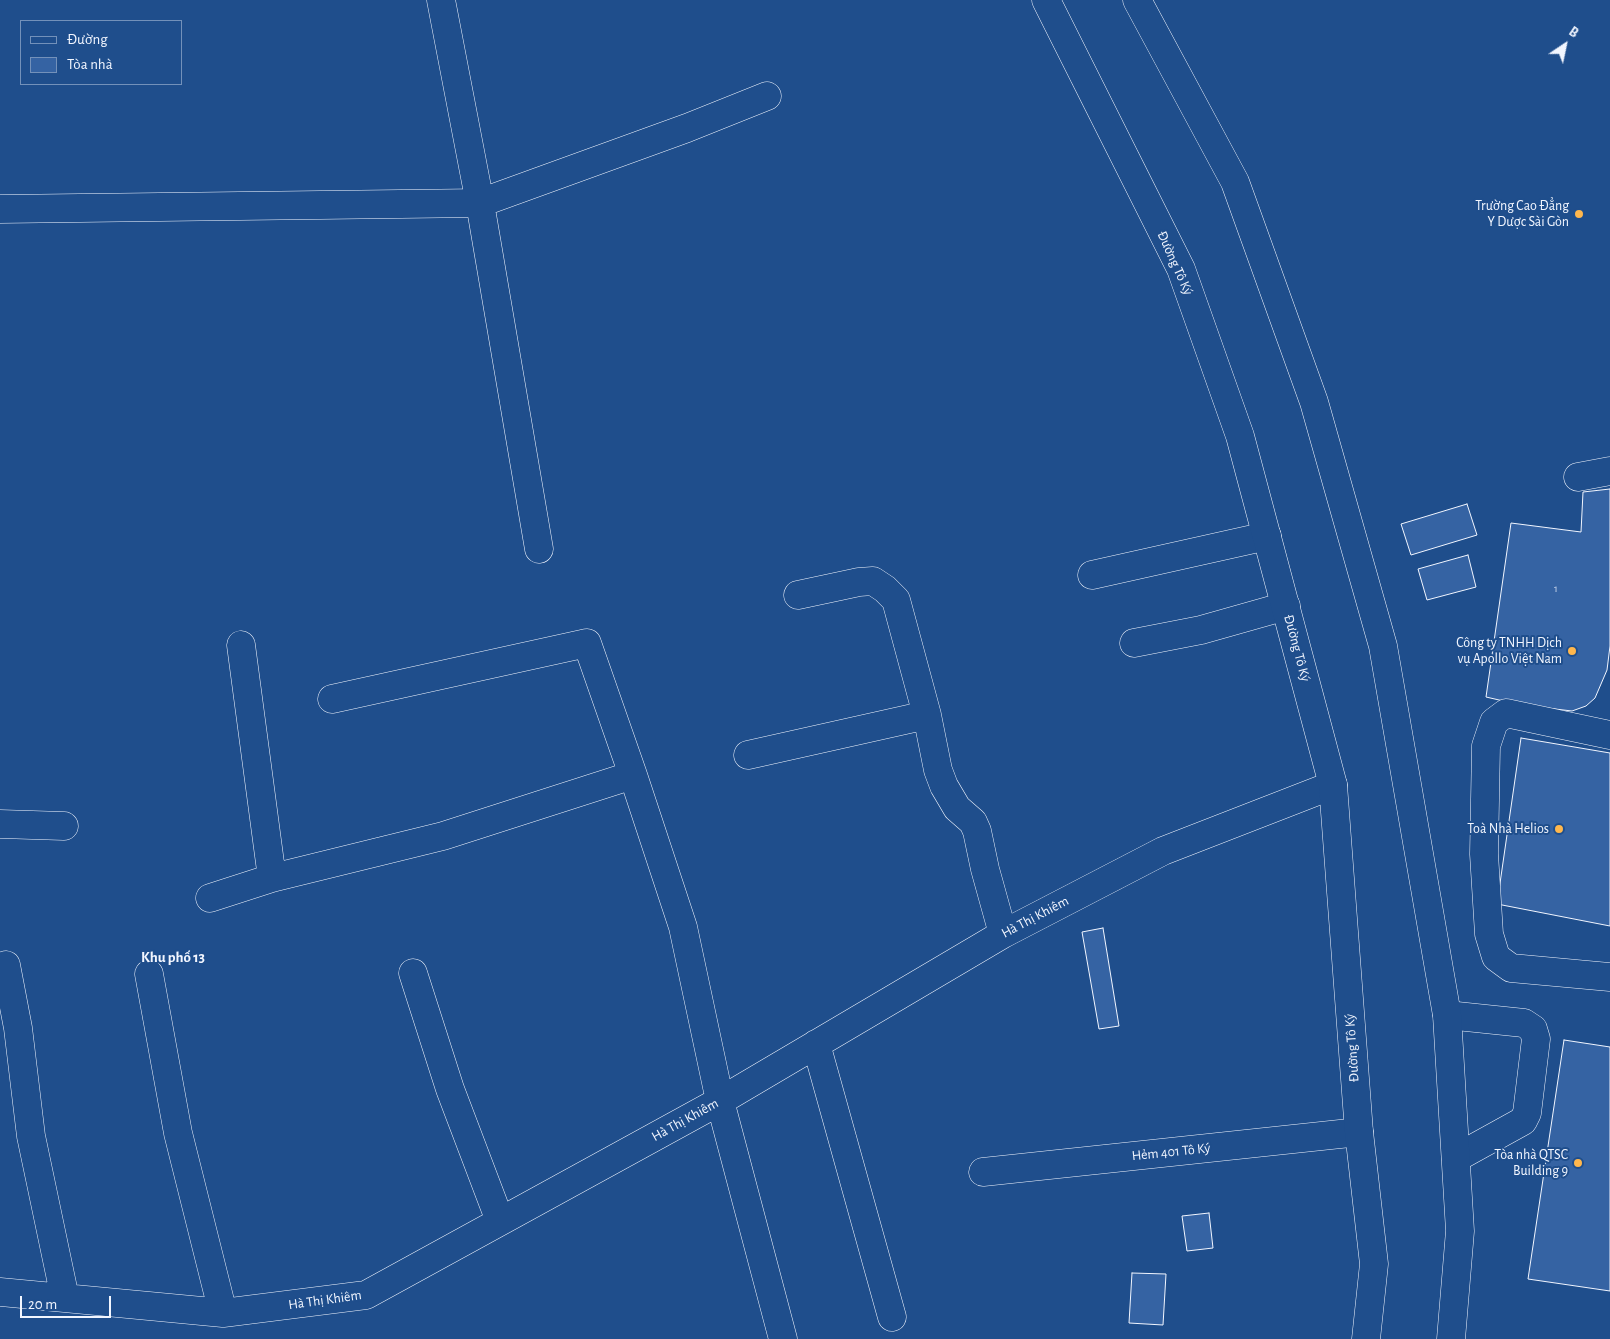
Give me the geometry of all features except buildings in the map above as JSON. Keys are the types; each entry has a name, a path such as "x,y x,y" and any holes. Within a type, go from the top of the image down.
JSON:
{"street":[{"path":"441,0 480,203 539,549"},
{"name":"Đường Tô Ký","path":"1046,0 1181,269 1240,436 1333,785 1359,1132 1374,1264 1366,1339"},
{"path":"1137,0 1235,182 1314,402 1383,646 1447,1015 1460,1231 1451,1339"},
{"path":"0,209 480,203 686,128 767,96"},
{"path":"1578,478 1610,471"},
{"path":"1092,575 1267,536"},
{"path":"798,595 859,582 873,581 896,600 927,715 938,770 944,786 957,808 973,822 977,830 985,869 1003,934"},
{"path":"1134,643 1201,630 1286,606"},
{"path":"332,699 587,642 683,928 720,1101 783,1339"},
{"path":"241,645 272,878"},
{"path":"1608,733 1506,713 1494,722 1486,746 1484,854 1489,934 1496,957 1511,968 1610,977"},
{"path":"748,755 927,715"},
{"path":"210,898 272,878 443,836 633,775"},
{"name":"Hà Thị Khiêm","path":"0,1292 223,1313 366,1295 720,1101 1003,934 1162,851 1333,785"},
{"path":"0,824 64,826"},
{"path":"6,965 18,1028 31,1136 65,1298"},
{"path":"413,973 450,1088 500,1221"},
{"path":"149,974 178,1133 223,1313"},
{"path":"1447,1015 1524,1023 1533,1029 1536,1039 1527,1113 1523,1121 1456,1158"},
{"path":"816,1044 892,1317"},
{"name":"Hẻm 401 Tô Ký","path":"983,1172 1359,1132"}],"place":[{"name":"Trường Cao Đẳng Y Dược Sài Gòn","path":"1579,214"},
{"name":"Công ty TNHH Dịch vụ Apollo Việt Nam","path":"1572,651"},
{"name":"Toà Nhà Helios","path":"1559,829"},
{"name":"Tòa nhà QTSC Building 9","path":"1578,1163"}],"district":[{"name":"Khu phố 13","path":"173,957"}]}
